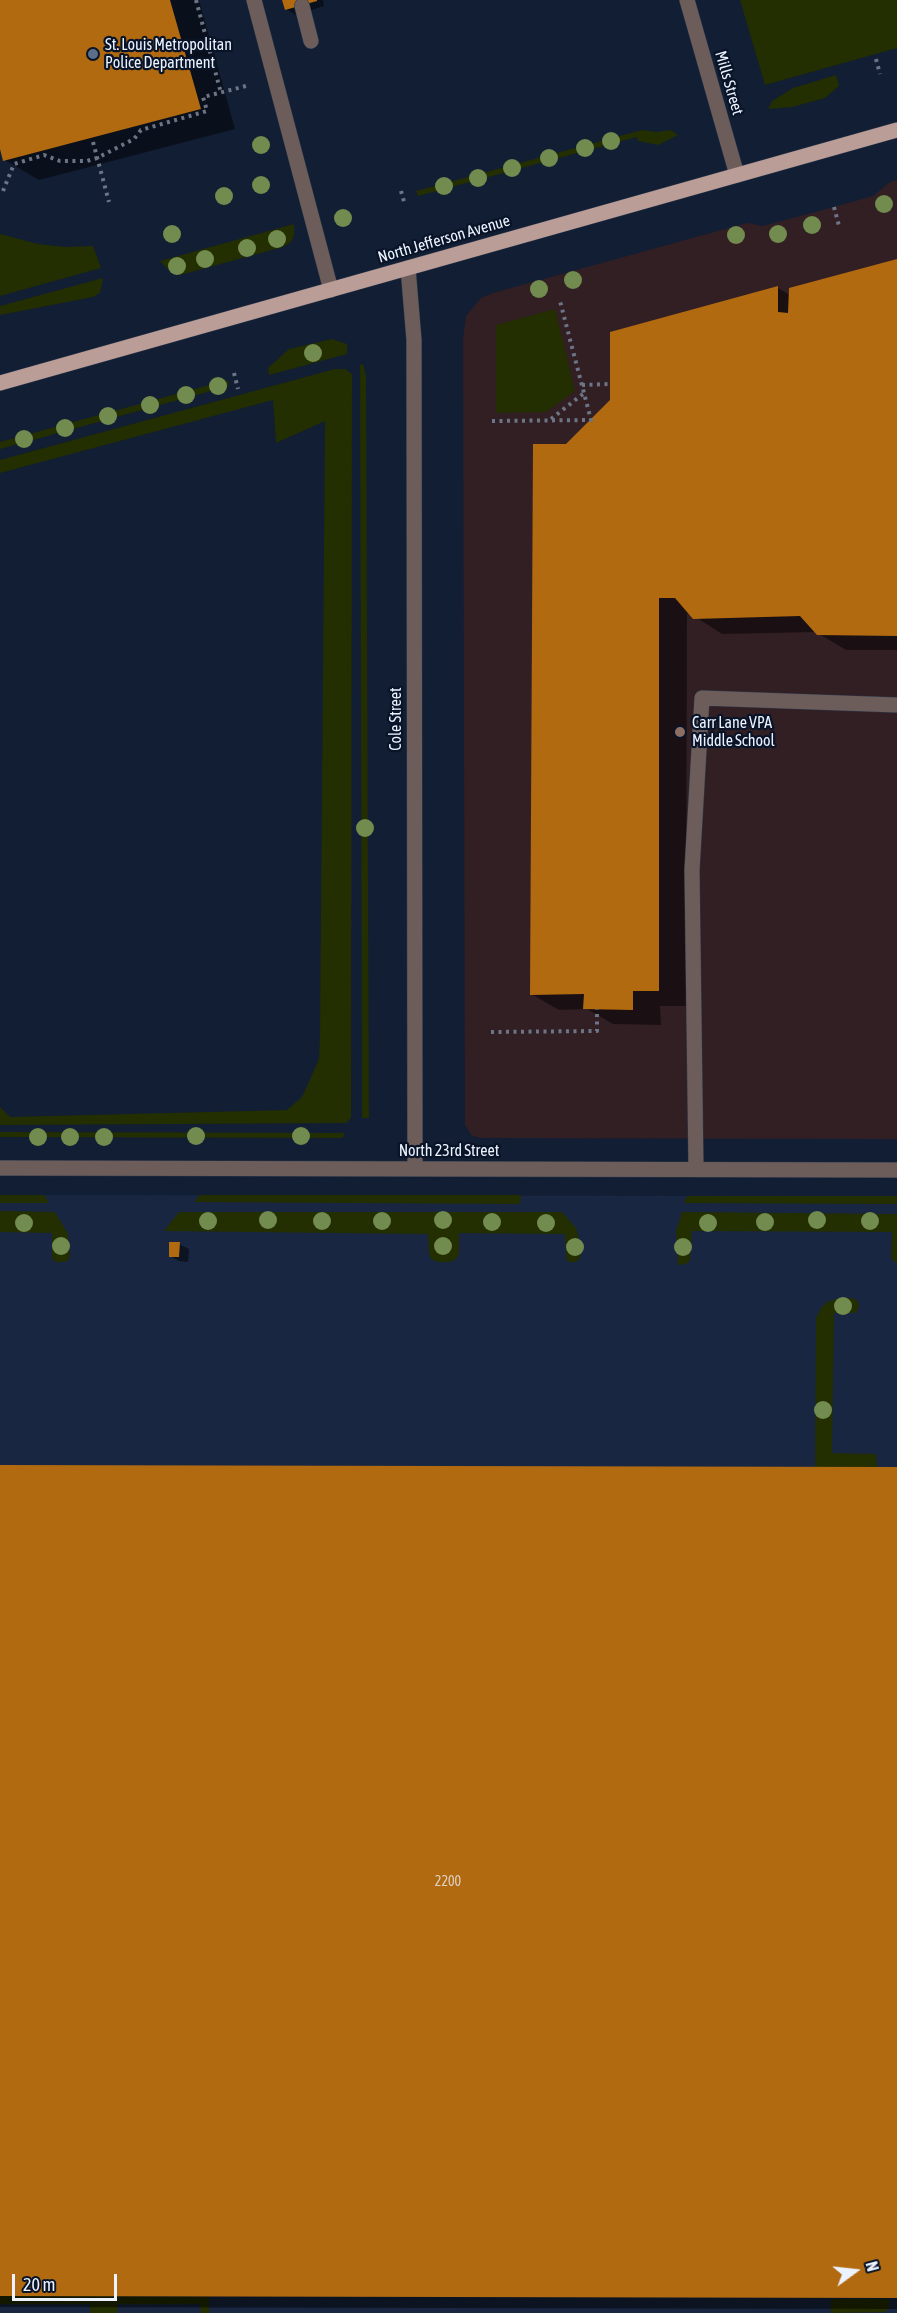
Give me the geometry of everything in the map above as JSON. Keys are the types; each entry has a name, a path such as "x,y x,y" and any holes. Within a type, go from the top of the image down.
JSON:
{"main road":[{"name":"North Jefferson Avenue","path":"0,383 897,130"}],"street":[{"path":"254,0 331,290"},
{"name":"Mills Street","path":"687,0 737,175"},
{"path":"302,6 311,40"},
{"name":"Cole Street","path":"408,268 414,340 415,1169"},
{"path":"696,1169 692,870 702,698 897,705"},
{"name":"North 23rd Street","path":"0,1168 897,1170"}],"path":[{"path":"196,0 221,93"},
{"path":"876,59 880,74"},
{"path":"3,191 14,164 44,155 60,160 87,161 98,158 134,139 141,130 207,111 203,97 257,84"},
{"path":"93,142 109,202"},
{"path":"401,191 405,205"},
{"path":"834,207 838,226"},
{"path":"492,421 591,420 560,301"},
{"path":"234,374 238,389"},
{"path":"582,385 610,384"},
{"path":"551,420 584,394"},
{"path":"491,1032 597,1031 597,1009"}],"shaded area":[{"name":"Carr Lane VPA Middle School","path":"897,180 897,1139 481,1138 472,1136 465,1125 463,339 466,316 481,298 493,293 747,223 763,226 834,207 873,196 890,182"},
{"path":"0,1195 897,1196 897,2313 0,2313"}],"green space":[{"path":"740,0 897,0 897,48 765,85"},
{"path":"836,75 839,86 825,98 792,107 768,109 772,101 793,88"},
{"path":"642,130 656,132 671,130 678,135 658,145 638,141 637,137 418,196 416,191"},
{"path":"294,224 294,236 291,242 283,247 180,275 171,272 160,261"},
{"path":"0,234 38,244 66,247 93,246 101,268 0,296"},
{"path":"103,278 100,293 93,297 0,315 0,306"},
{"path":"555,309 575,391 546,412 496,413 496,325"},
{"path":"332,339 347,344 347,354 269,375 268,368 289,349"},
{"path":"363,364 366,376 369,1118 362,1118 360,365"},
{"path":"335,369 345,369 352,374 351,1118 346,1123 0,1125 0,1107 10,1117 287,1110 302,1097 319,1059 320,1035 325,421 276,443 273,400 0,473 0,460"},
{"path":"228,380 229,386 0,449 0,442"},
{"path":"0,1132 344,1133 343,1138 0,1137"},
{"path":"0,1195 44,1195 49,1203 0,1203"},
{"path":"200,1195 521,1195 520,1204 194,1202"},
{"path":"687,1196 897,1196 897,1204 684,1203"},
{"path":"0,1211 55,1212 68,1234 70,1257 66,1262 55,1262 52,1257 52,1233 0,1232"},
{"path":"179,1212 562,1212 576,1228 582,1250 576,1262 568,1262 565,1234 459,1233 459,1254 456,1259 450,1262 438,1262 431,1259 428,1234 164,1231"},
{"path":"682,1212 897,1214 897,1264 891,1258 892,1232 692,1231 690,1260 686,1264 678,1265 676,1231"},
{"path":"839,1298 852,1298 858,1301 859,1308 855,1313 834,1313 832,1453 876,1454 877,1467 815,1467 816,1318 827,1302"},
{"path":"0,2296 209,2297 209,2313 201,2313 200,2304 118,2304 117,2313 90,2313 90,2304 0,2304"},
{"path":"831,2299 889,2299 889,2308 885,2312 831,2313"}],"building":[{"name":"St. Louis Metropolitan Police Department","path":"0,0 170,0 201,109 3,161 0,149"},
{"path":"282,0 317,0 317,1 285,10"},
{"name":"Carr Lane VPA Middle School","path":"897,259 897,636 817,635 800,616 693,619 675,598 659,598 659,991 633,991 633,1010 583,1009 584,994 530,995 533,444 566,444 610,400 610,332 778,286 778,312 788,313 789,288"},
{"path":"169,1242 180,1242 179,1257 169,1257"},
{"path":"0,1465 897,1467 897,2298 0,2296"}],"place":[{"name":"St. Louis Metropolitan Police Department","path":"93,54"},
{"name":"Carr Lane VPA Middle School","path":"680,732"}]}
